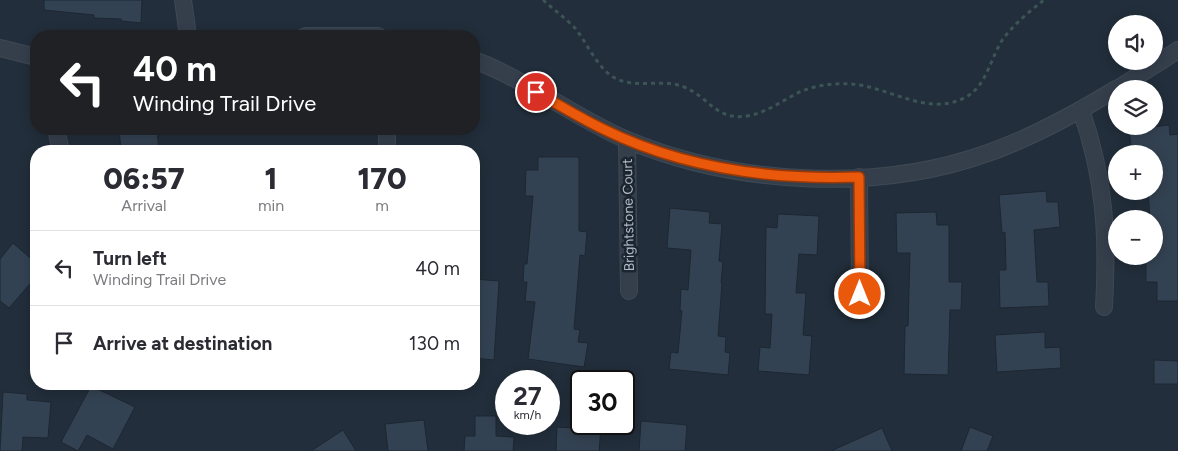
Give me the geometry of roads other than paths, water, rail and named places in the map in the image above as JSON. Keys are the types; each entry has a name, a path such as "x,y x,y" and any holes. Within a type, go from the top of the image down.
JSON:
{"street":[{"path":"183,0 187,30"},
{"path":"0,48 30,56"},
{"path":"1131,80 1178,50"},
{"path":"480,63 604,130 627,140 666,153 728,169 806,178 859,177 910,172 962,161 1015,142 1081,110 1108,94"},
{"path":"1081,110 1093,144 1103,197 1106,245 1104,308"},
{"name":"Brightstone Court","path":"627,140 629,291"},
{"path":"859,177 860,294"}]}
